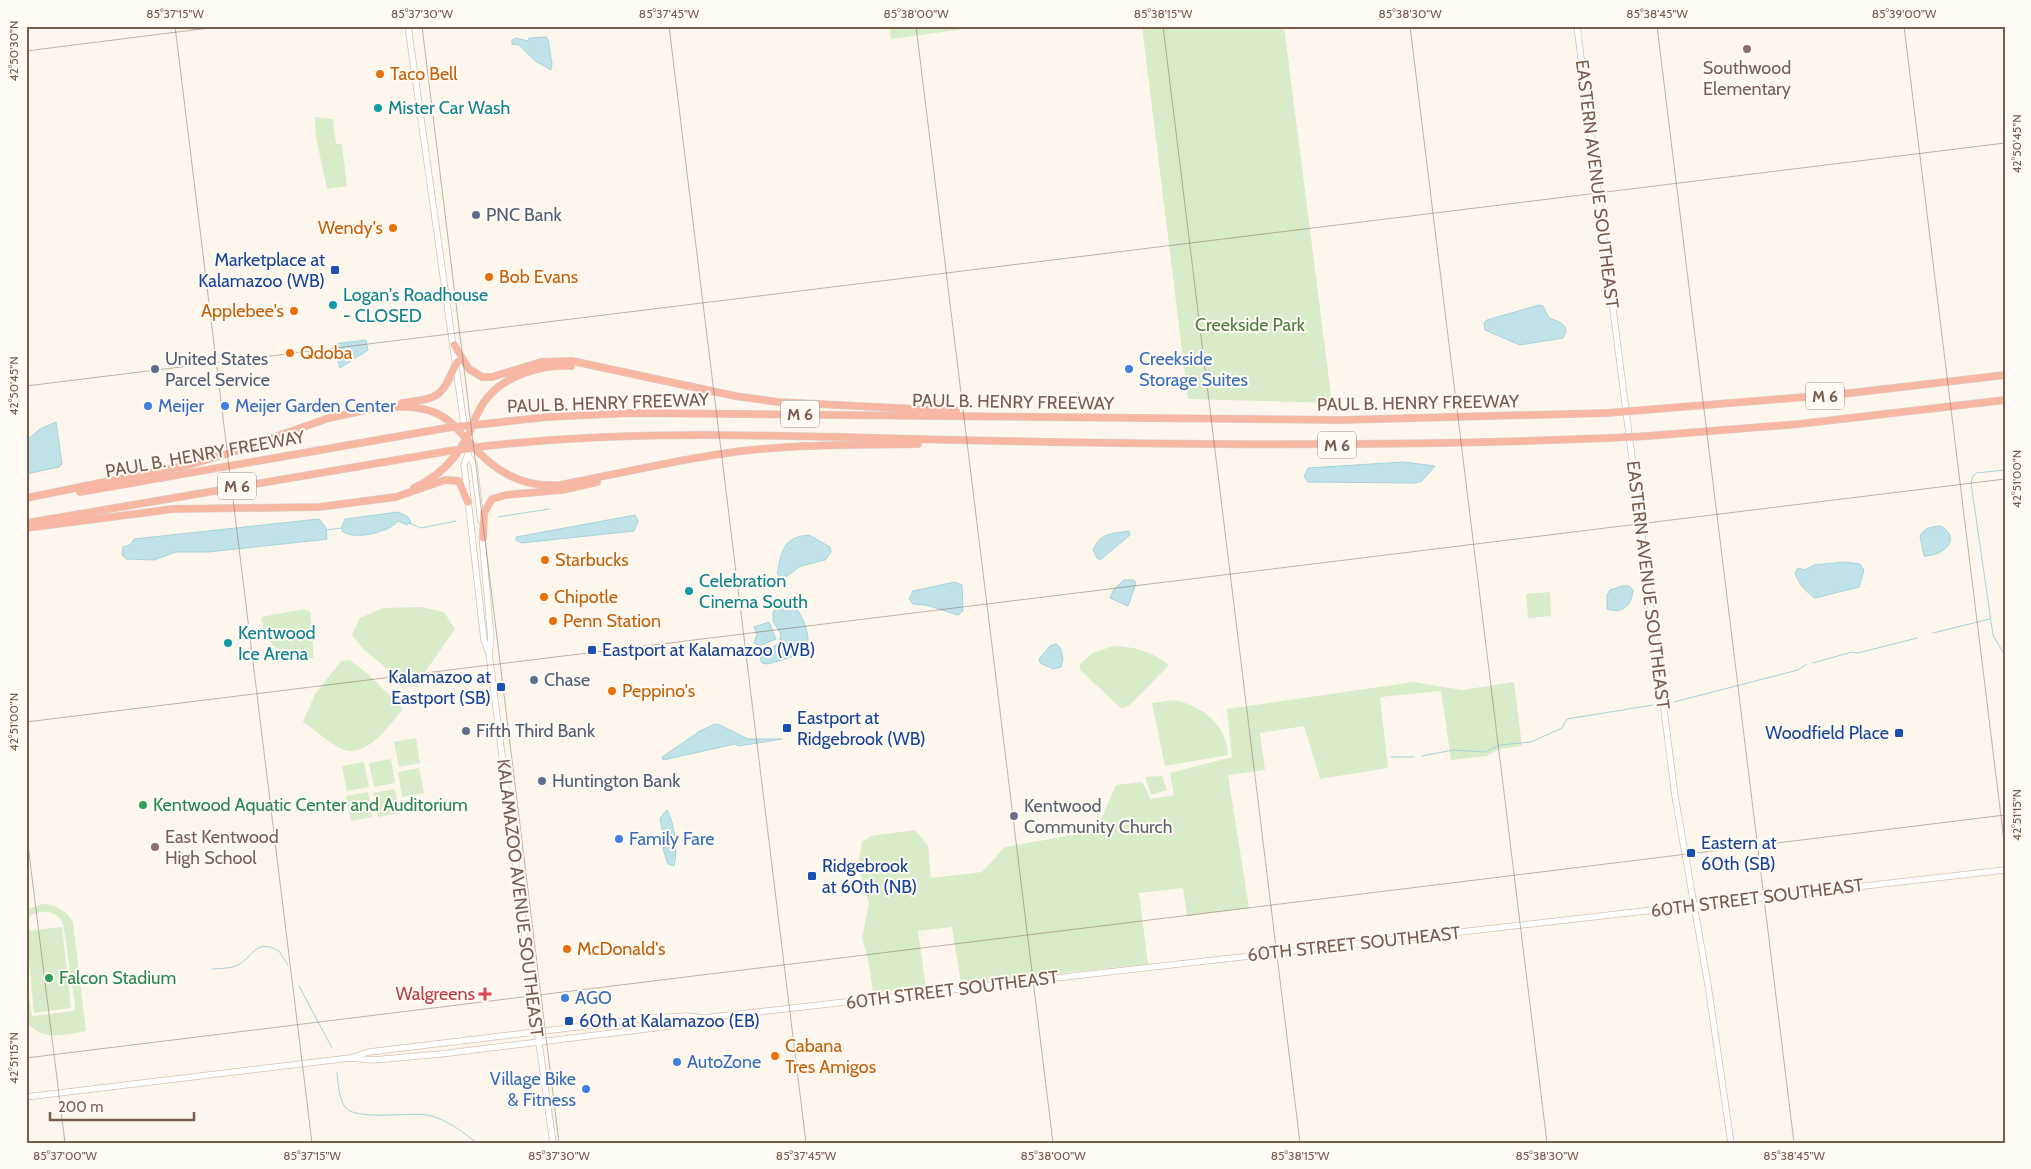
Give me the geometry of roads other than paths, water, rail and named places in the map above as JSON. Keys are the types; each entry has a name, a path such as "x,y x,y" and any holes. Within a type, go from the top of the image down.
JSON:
{"highway":[{"path":"454,345 469,369 482,377 492,377 532,363 551,361 586,363 735,396 778,402 1116,418"},
{"path":"26,499 196,463 329,418 434,397 445,387 457,362"},
{"path":"370,500 406,491 434,477 454,458 487,398 501,385 520,375 564,365 623,372"},
{"name":"PAUL B. HENRY FREEWAY","path":"26,499 446,428 547,417 630,413 1358,420 1606,413 1824,396 2005,375"},
{"name":"PAUL B. HENRY FREEWAY","path":"26,523 449,451 486,446 622,436 1376,445 1648,436 1799,424 2005,400"},
{"path":"372,408 401,406 427,409 444,417 498,470 532,484 560,485 707,456 794,447 1065,442"},
{"path":"482,538 485,508 496,497 570,489 635,470"},
{"path":"26,528 158,510 319,507 400,496 445,480 455,479 461,483 468,502"}],"main road":[{"name":"KALAMAZOO AVENUE SOUTHEAST","path":"408,26 457,362 468,456 464,465 484,640 489,654 537,1031 554,1143"},
{"name":"EASTERN AVENUE SOUTHEAST","path":"1577,26 1676,796 1731,1143"},
{"name":"KALAMAZOO AVENUE SOUTHEAST","path":"468,456 474,464 482,538 491,639 489,654"},
{"name":"60TH STREET SOUTHEAST","path":"26,1097 350,1058 369,1052 537,1031 686,1016 703,1018 2005,870"},
{"name":"60TH STREET SOUTHEAST","path":"350,1058 373,1060 446,1053 687,1024 703,1018"},
{"path":"619,1032 625,1028 627,1021"},
{"path":"446,1053 448,1048 463,1040"}],"water":[{"path":"546,37 548,39 552,64 551,70 535,61 519,45 512,44 512,40 516,38 528,41 529,38"},
{"path":"1539,305 1543,306 1549,318 1565,327 1566,330 1563,338 1520,345 1485,330 1484,323 1487,320"},
{"path":"366,340 368,350 340,368 334,344"},
{"path":"56,422 62,464 59,467 26,474 26,441 40,429"},
{"path":"1403,462 1435,466 1422,481 1416,483 1308,482 1304,477 1308,468"},
{"path":"398,512 408,517 411,522 407,525 398,521 387,529 371,534 354,535 342,531 345,519"},
{"path":"635,515 638,521 634,531 522,543 516,540 516,537"},
{"path":"319,519 326,528 327,539 208,552 176,552 154,560 126,559 122,555 123,547 130,545 134,539"},
{"path":"1941,526 1950,537 1948,546 1937,553 1924,556 1920,536 1926,529"},
{"path":"1129,531 1130,535 1100,560 1097,558 1093,550 1099,540 1107,535"},
{"path":"809,535 830,547 831,552 825,560 801,566 787,576 781,577 777,574 780,558 785,546 800,536"},
{"path":"1845,562 1860,564 1864,570 1859,587 1815,598 1803,587 1795,573 1798,568 1804,570 1814,565"},
{"path":"1124,580 1134,580 1136,583 1128,606 1110,598 1114,589"},
{"path":"955,582 962,585 963,611 958,615 926,605 913,604 909,599 913,591"},
{"path":"1629,586 1633,590 1631,600 1622,609 1607,609 1607,595 1610,590"},
{"path":"782,603 791,603 803,619 807,632 808,652 768,664 762,663 759,656 779,643 781,634 773,621 773,612"},
{"path":"769,622 776,639 759,646 754,643 757,634 754,627"},
{"path":"1056,644 1060,647 1063,659 1061,667 1053,669 1040,663 1039,659 1050,646"},
{"path":"715,724 748,739 782,739 739,746 735,744 663,760 662,757 700,731"},
{"path":"667,810 675,838 676,853 674,866 668,864 663,849 664,840 660,818"}],"waterway":[{"path":"2005,470 1976,473 1971,483 1993,635 2005,656"},
{"path":"498,517 549,509"},
{"path":"409,523 421,528 456,521"},
{"path":"326,530 342,528"},
{"path":"1933,633 1990,619"},
{"path":"1813,663 1852,652 1858,653 1917,638"},
{"path":"1674,702 1798,670 1807,664"},
{"path":"1422,756 1453,750 1485,752 1500,745 1531,742 1562,728 1567,719 1653,705"},
{"path":"1391,757 1414,757"},
{"path":"212,969 236,966 242,963 254,951 264,946 279,951 288,965"},
{"path":"299,986 332,1048"},
{"path":"337,1073 341,1099 345,1107 350,1111 370,1115 427,1115 453,1126 477,1143"}],"place":[{"name":"Southwood Elementary","path":"1747,49"},
{"name":"Taco Bell","path":"380,74"},
{"name":"Mister Car Wash","path":"378,108"},
{"name":"PNC Bank","path":"476,215"},
{"name":"Wendy's","path":"393,228"},
{"name":"Marketplace at Kalamazoo (WB)","path":"335,270"},
{"name":"Bob Evans","path":"489,277"},
{"name":"Logan's Roadhouse - CLOSED","path":"333,305"},
{"name":"Applebee's","path":"294,311"},
{"name":"Qdoba","path":"290,353"},
{"name":"United States Parcel Service","path":"155,369"},
{"name":"Creekside Storage Suites","path":"1129,369"},
{"name":"Meijer","path":"148,406"},
{"name":"Meijer Garden Center","path":"225,406"},
{"name":"Starbucks","path":"545,560"},
{"name":"Celebration Cinema South","path":"689,591"},
{"name":"Chipotle","path":"544,597"},
{"name":"Penn Station","path":"553,621"},
{"name":"Kentwood Ice Arena","path":"228,643"},
{"name":"Eastport at Kalamazoo (WB)","path":"592,650"},
{"name":"Chase","path":"534,680"},
{"name":"Kalamazoo at Eastport (SB)","path":"501,687"},
{"name":"Peppino's","path":"612,691"},
{"name":"Eastport at Ridgebrook (WB)","path":"787,728"},
{"name":"Fifth Third Bank","path":"466,731"},
{"name":"Woodfield Place","path":"1899,733"},
{"name":"Huntington Bank","path":"542,781"},
{"name":"Kentwood Aquatic Center and Auditorium","path":"143,805"},
{"name":"Kentwood Community Church","path":"1014,816"},
{"name":"Family Fare","path":"619,839"},
{"name":"East Kentwood High School","path":"155,847"},
{"name":"Eastern at 60th (SB)","path":"1691,853"},
{"name":"Ridgebrook at 60th (NB)","path":"812,876"},
{"name":"McDonald's","path":"567,949"},
{"name":"Falcon Stadium","path":"49,978"},
{"name":"Walgreens","path":"485,994"},
{"name":"AGO","path":"565,998"},
{"name":"60th at Kalamazoo (EB)","path":"569,1021"},
{"name":"Cabana Tres Amigos","path":"775,1056"},
{"name":"AutoZone","path":"677,1062"},
{"name":"Village Bike & Fitness","path":"586,1089"}],"park label":[{"name":"Creekside Park","path":"1250,325"}]}
